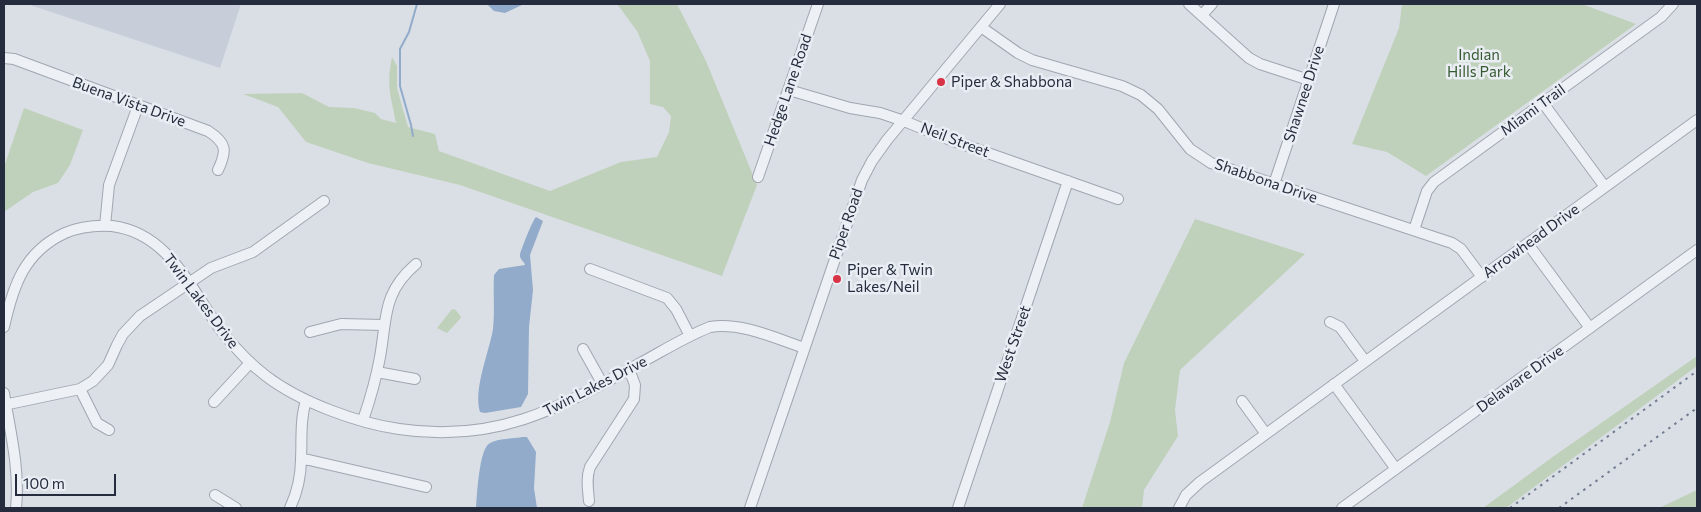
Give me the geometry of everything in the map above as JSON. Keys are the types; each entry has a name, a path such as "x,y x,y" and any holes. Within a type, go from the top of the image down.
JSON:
{"street":[{"name":"Hedge Lane Road","path":"758,177 818,4"},
{"name":"Piper Road","path":"750,508 862,180 872,161 904,120 1000,4"},
{"path":"1189,4 1250,58 1260,64 1308,80"},
{"path":"1202,15 1212,4"},
{"name":"Shawnee Drive","path":"1274,184 1334,4"},
{"name":"Miami Trail","path":"1414,230 1427,191 1434,182 1662,17 1673,4"},
{"name":"Shabbona Drive","path":"980,27 1018,53 1032,60 1113,83 1146,98 1158,109 1190,149 1202,158 1223,167 1452,243 1461,248 1482,277"},
{"name":"Buena Vista Drive","path":"4,58 14,59 208,131 220,139 224,146 225,152 218,170"},
{"name":"Neil Street","path":"789,90 850,108 880,113 904,120 948,140 1118,199"},
{"path":"1543,103 1605,187"},
{"path":"105,226 108,185 138,106"},
{"name":"Arrowhead Drive","path":"1179,508 1186,495 1195,486 1697,120"},
{"name":"West Street","path":"958,508 1068,181"},
{"path":"5,405 80,390 93,382 104,370 117,345 140,316 211,268 253,252 324,201"},
{"name":"Twin Lakes Drive","path":"4,327 9,302 16,283 24,267 38,251 52,240 68,232 105,226 135,232 154,242 169,255 223,332 250,363 280,386 306,400 363,420 398,429 427,432 476,431 517,422 545,412 710,327 727,325 742,328 804,348"},
{"path":"1528,244 1590,328"},
{"name":"Delaware Drive","path":"1342,508 1697,250"},
{"path":"363,420 377,372 388,303 397,284 406,272 416,264"},
{"path":"590,269 672,298 690,336"},
{"path":"1330,322 1340,327 1366,361"},
{"path":"310,332 341,324 383,325"},
{"path":"583,349 602,383"},
{"path":"214,402 250,363"},
{"path":"589,501 587,481 590,467 634,399 635,386 629,369"},
{"path":"377,372 416,379"},
{"path":"1334,384 1396,469"},
{"path":"80,390 97,423 109,430"},
{"path":"4,393 18,484 16,508"},
{"path":"290,508 298,486 303,411 306,400"},
{"path":"1242,401 1266,434"},
{"path":"301,459 426,487"},
{"path":"215,495 236,508"}],"shaded area":[{"path":"27,4 241,4 220,68"}],"green space":[{"path":"617,4 677,4 706,61 757,185 722,276 460,185 368,163 306,142 278,107 243,94 302,93 329,107 354,108 375,113 381,119 396,123 389,84 392,57 397,66 397,88 408,127 435,134 439,151 550,191 621,162 657,157 669,132 671,116 663,107 650,104 650,61 637,31"},
{"name":"Indian Hills Park","path":"1402,4 1582,4 1636,24 1426,176 1387,152 1352,144 1399,28"},
{"path":"24,108 83,130 70,165 58,183 33,192 4,212 4,167"},
{"path":"1195,219 1305,254 1180,370 1175,410 1178,436 1144,490 1142,508 1082,508 1110,422 1124,363"},
{"path":"452,309 456,310 461,317 447,333 437,328"},
{"path":"1697,356 1697,366 1506,508 1483,508 1554,456"},
{"path":"1697,490 1697,508 1659,508"}],"water":[{"path":"487,4 524,4 505,13 494,11"},
{"path":"536,217 543,221 530,255 533,290 529,327 528,394 521,407 485,413 480,412 478,403 480,382 493,329 494,275 499,269 525,265 520,254"},
{"path":"527,437 536,452 534,488 537,508 476,508 479,473 486,447 497,440"}],"waterway":[{"path":"413,136 400,86 400,49 409,32 417,4"}],"railway":[{"path":"1510,508 1697,371"},
{"path":"1559,508 1697,408"}],"place":[{"name":"Piper & Shabbona","path":"941,82"},
{"name":"Piper & Twin Lakes/Neil","path":"837,279"}]}
